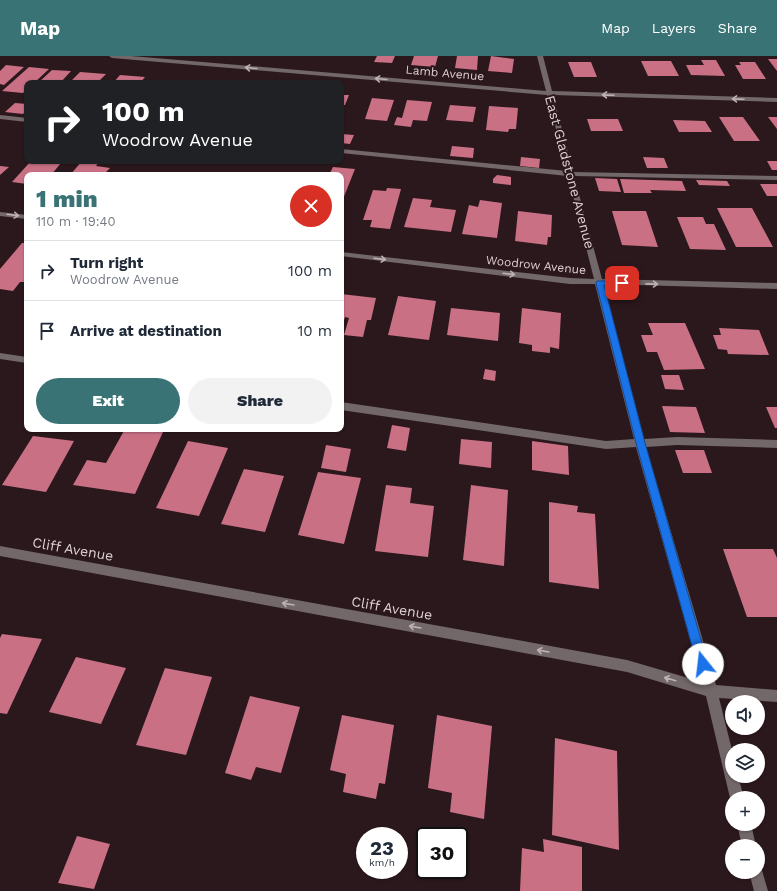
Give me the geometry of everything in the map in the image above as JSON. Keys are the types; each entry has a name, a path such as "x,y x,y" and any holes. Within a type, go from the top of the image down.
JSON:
{"street":[{"name":"Lamb Avenue","path":"112,56 550,93 777,100"},
{"name":"East Gladstone Avenue","path":"540,56 572,174 640,443 710,691 735,791"},
{"path":"0,117 24,120"},
{"path":"344,151 572,174 777,178"},
{"path":"0,214 24,217"},
{"name":"Woodrow Avenue","path":"344,254 570,282 777,286"},
{"path":"0,356 24,360"},
{"path":"344,406 606,444 677,441 777,444"},
{"name":"Cliff Avenue","path":"0,551 627,666 710,691 777,696"},
{"path":"758,879 761,891"}],"building":[{"path":"377,56 395,56 392,63 374,62"},
{"path":"414,56 438,56 435,67 411,65"},
{"path":"457,56 478,56 477,70 455,68"},
{"path":"491,56 514,59 512,73 488,71"},
{"path":"768,59 777,59 777,71"},
{"path":"701,60 716,60 725,76 691,75 686,65 704,65"},
{"path":"641,61 671,61 679,76 648,76"},
{"path":"568,62 591,62 597,77 574,77"},
{"path":"739,62 755,62 766,79 743,79 735,65 741,65"},
{"path":"6,65 24,67 4,85 0,84 0,71"},
{"path":"29,67 49,69 37,80 24,80 23,93 2,91"},
{"path":"52,70 71,71 63,80 41,80"},
{"path":"80,72 106,74 100,80 72,80"},
{"path":"120,75 145,77 142,80 116,80"},
{"path":"344,95 349,95 345,105"},
{"path":"372,98 394,100 387,121 365,119"},
{"path":"407,100 432,102 427,121 413,120 411,127 394,125 397,117 402,118"},
{"path":"15,103 24,104 23,114 5,112"},
{"path":"450,105 476,107 473,122 446,120"},
{"path":"489,106 518,108 516,129 509,129 508,132 486,130"},
{"path":"719,117 743,117 760,141 734,141"},
{"path":"768,117 777,117 777,129"},
{"path":"587,119 618,119 623,131 591,131"},
{"path":"673,120 705,121 712,132 679,132"},
{"path":"344,134 354,135 350,144 344,143"},
{"path":"452,146 474,148 473,158 450,156"},
{"path":"521,157 540,159 539,168 520,166"},
{"path":"643,157 664,158 668,168 647,168"},
{"path":"767,161 777,161 777,170 772,170"},
{"path":"28,164 60,164 54,172 24,172 24,184 12,182"},
{"path":"79,164 97,164 96,166 110,168 106,172 73,172"},
{"path":"0,166 9,167 0,175"},
{"path":"333,167 355,169 344,196 344,172 330,172"},
{"path":"497,175 511,177 511,185 493,183 493,179"},
{"path":"595,178 617,179 621,192 599,191"},
{"path":"620,179 682,181 686,191 650,190 652,193 624,193"},
{"path":"696,180 727,181 730,186 699,185"},
{"path":"760,184 777,184 777,196 767,196"},
{"path":"387,188 401,189 390,229 370,227 372,220 363,220 373,190 386,191"},
{"path":"413,198 432,200 430,207 456,210 451,232 404,227"},
{"path":"480,200 502,203 497,238 462,234 469,205 478,207"},
{"path":"717,208 752,208 773,247 736,247"},
{"path":"518,211 552,215 551,237 548,237 547,245 515,241"},
{"path":"612,211 646,211 658,247 622,245"},
{"path":"677,217 703,217 706,224 714,224 726,250 690,249"},
{"path":"22,243 24,243 24,282 20,282 13,291 0,289 0,269"},
{"path":"344,294 376,298 371,320 367,320 363,337 344,335 349,318 345,317 344,320"},
{"path":"398,296 436,301 429,340 388,335"},
{"path":"451,308 500,313 498,341 447,335"},
{"path":"522,308 561,313 559,349 550,347 550,353 532,351 532,345 519,343"},
{"path":"648,323 685,323 705,369 664,370 657,352 647,352 641,335 653,335"},
{"path":"719,328 759,330 769,355 728,354 727,350 718,349 713,335 721,335"},
{"path":"485,369 496,371 495,381 483,379"},
{"path":"661,375 679,375 684,390 665,389"},
{"path":"662,406 696,407 705,433 670,432"},
{"path":"766,407 777,407 777,428 775,428"},
{"path":"392,425 410,428 406,451 387,448"},
{"path":"123,432 163,432 135,494 73,485 87,460 106,463"},
{"path":"33,436 74,441 46,492 2,485"},
{"path":"461,439 492,442 491,468 459,464"},
{"path":"188,441 228,448 199,516 156,508"},
{"path":"532,441 568,446 569,475 532,470"},
{"path":"326,445 351,449 346,472 321,468"},
{"path":"675,450 704,450 712,473 683,473"},
{"path":"244,469 284,476 265,532 221,524"},
{"path":"318,472 361,478 344,544 298,535"},
{"path":"386,485 412,488 410,503 434,506 428,557 375,551"},
{"path":"471,485 508,490 504,566 463,560"},
{"path":"549,502 578,506 577,512 595,514 599,589 549,582"},
{"path":"723,549 773,549 777,558 777,617 747,617"},
{"path":"2,634 42,639 7,714 0,713 0,638"},
{"path":"76,657 126,668 101,724 49,712"},
{"path":"165,668 212,677 186,755 136,745"},
{"path":"250,696 300,707 281,773 256,767 251,780 225,773"},
{"path":"342,715 394,725 385,784 379,783 376,799 343,792 346,774 330,770"},
{"path":"437,715 492,726 484,819 450,812 452,793 428,788"},
{"path":"555,738 617,751 619,850 552,835"},
{"path":"77,836 110,844 94,889 58,883"},
{"path":"543,839 582,847 582,891 520,891 522,848 544,852"}],"route":[{"path":"622,283 600,283 640,443 703,664"}]}
